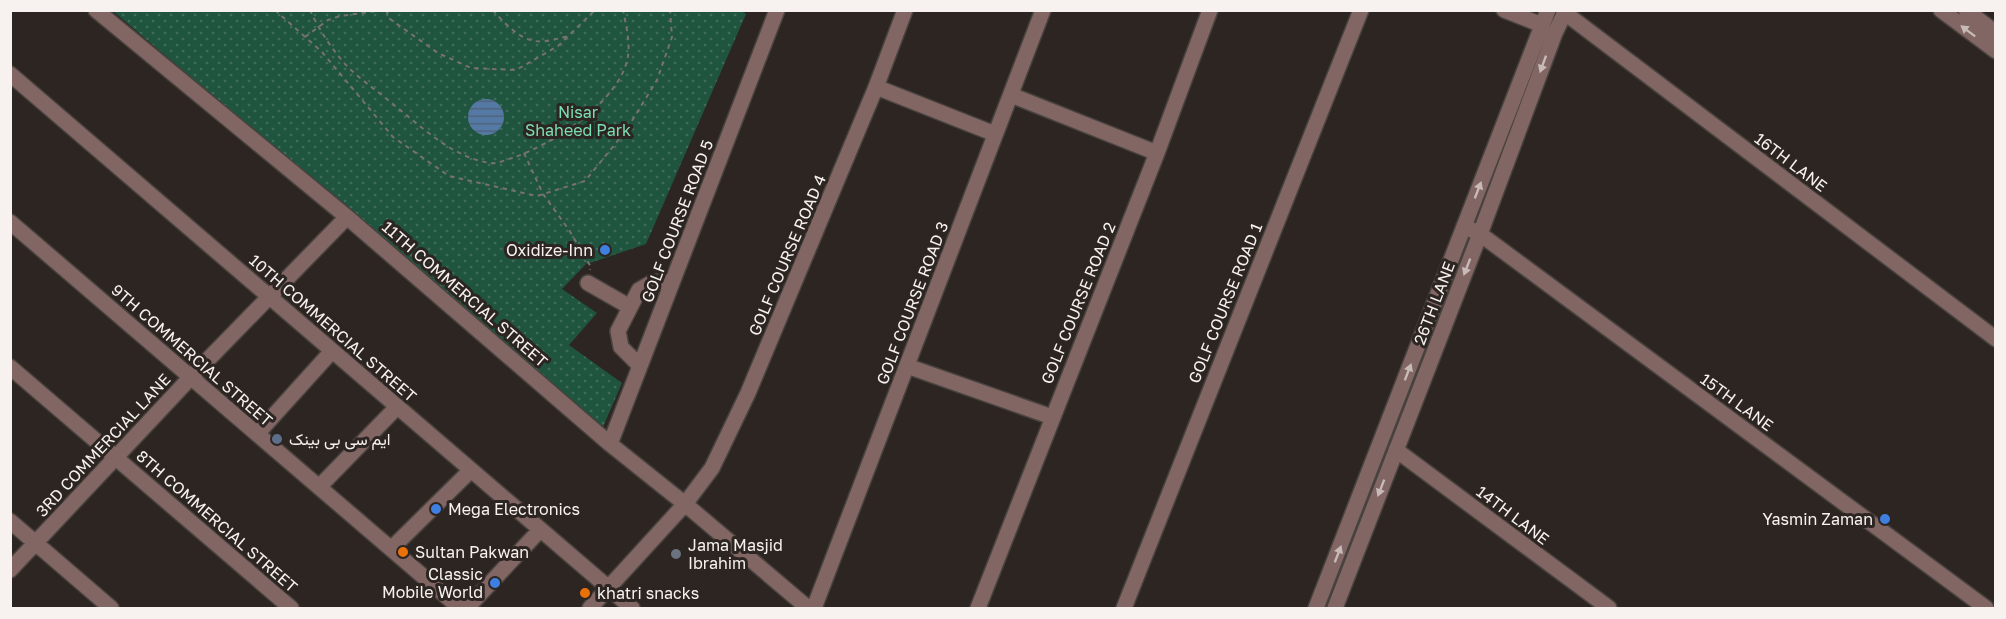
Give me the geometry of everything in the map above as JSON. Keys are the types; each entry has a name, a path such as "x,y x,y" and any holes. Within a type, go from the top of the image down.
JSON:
{"street":[{"name":"11TH COMMERCIAL STREET","path":"96,10 347,217 610,444 685,504 808,609"},
{"name":"GOLF COURSE ROAD 5","path":"610,444 777,10"},
{"name":"GOLF COURSE ROAD 4","path":"590,609 685,504 712,468 748,393 876,87 905,10"},
{"name":"GOLF COURSE ROAD 3","path":"814,609 1043,10"},
{"name":"GOLF COURSE ROAD 2","path":"978,609 1210,10"},
{"name":"GOLF COURSE ROAD 1","path":"1124,609 1361,10"},
{"path":"1316,609 1545,18 1504,10"},
{"path":"1941,10 1995,51"},
{"path":"1966,10 1995,33"},
{"name":"26TH LANE","path":"1335,609 1565,12"},
{"name":"16TH LANE","path":"1565,12 1995,339"},
{"name":"10TH COMMERCIAL STREET","path":"10,74 632,609"},
{"path":"876,87 995,134"},
{"path":"1011,95 1156,153"},
{"name":"3RD COMMERCIAL LANE","path":"10,570 268,296 347,217"},
{"name":"9TH COMMERCIAL STREET","path":"10,222 460,609"},
{"name":"15TH LANE","path":"1464,226 1480,234 1986,609"},
{"path":"640,366 621,347 618,331 639,290 646,284 672,282"},
{"path":"588,283 630,307"},
{"path":"257,434 332,351"},
{"path":"907,366 1052,417"},
{"name":"8TH COMMERCIAL STREET","path":"10,367 291,609"},
{"path":"319,487 398,407"},
{"name":"14TH LANE","path":"1396,450 1609,609"},
{"path":"391,549 471,470"},
{"path":"10,521 111,609"},
{"path":"467,609 540,530"}],"path":[{"path":"275,10 322,52 393,137 449,176 537,196 585,181 625,132 657,80 672,37 670,10"},
{"path":"310,10 318,27 350,69 442,143 471,158 494,164 542,146 567,131 595,108 617,82 628,57 627,28 623,10"},
{"path":"305,37 328,20 340,16 385,10 390,19 438,53 471,68 516,70 558,46 595,10"},
{"path":"493,10 501,20 521,36 536,42 568,36"},
{"path":"524,153 543,194 569,230 591,267 588,283"}],"green space":[{"name":"Nisar Shaheed Park","path":"740,10 746,14 646,244 587,264 581,260 586,264 562,289 597,313 569,345 622,383 603,427 113,11"}],"water":[{"path":"486,99 499,104 504,117 499,130 486,135 473,130 468,117 473,104"}],"place":[{"name":"Oxidize-Inn","path":"605,250"},
{"name":"ایم سی بی بینک","path":"277,439"},
{"name":"Mega Electronics","path":"436,509"},
{"name":"Yasmin Zaman","path":"1885,519"},
{"name":"Sultan Pakwan","path":"403,552"},
{"name":"Jama Masjid Ibrahim","path":"676,554"},
{"name":"Classic Mobile World","path":"495,583"},
{"name":"khatri snacks","path":"585,593"}]}
